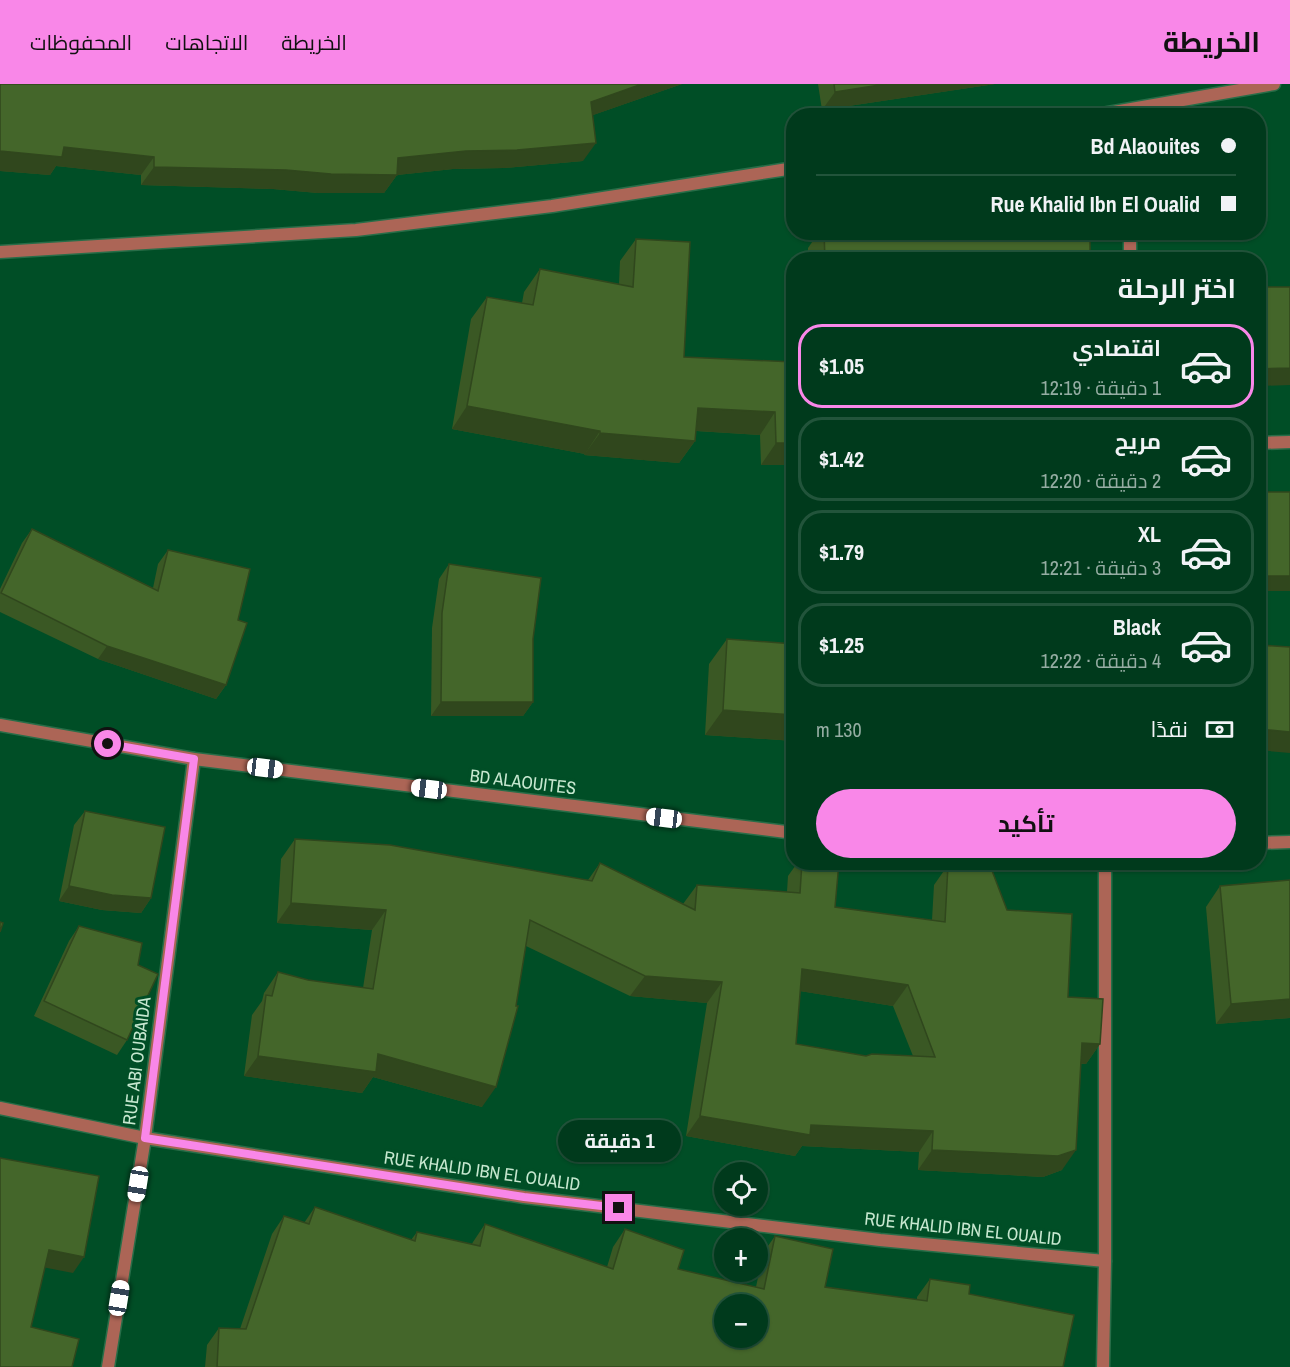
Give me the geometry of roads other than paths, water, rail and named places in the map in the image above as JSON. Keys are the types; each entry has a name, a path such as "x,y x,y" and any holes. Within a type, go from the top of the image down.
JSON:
{"street":[{"path":"1149,108 1274,84"},
{"path":"0,252 356,230 552,206 786,169"},
{"path":"1266,443 1290,442"},
{"name":"BD ALAOUITES","path":"0,725 194,759 786,832"},
{"name":"RUE ABI OUBAIDA","path":"108,1367 145,1138 194,759"},
{"path":"1266,843 1290,842"},
{"path":"1103,1367 1105,870"},
{"name":"RUE KHALID IBN EL OUALID","path":"0,1108 145,1138 524,1197 880,1240 1105,1261"}]}
